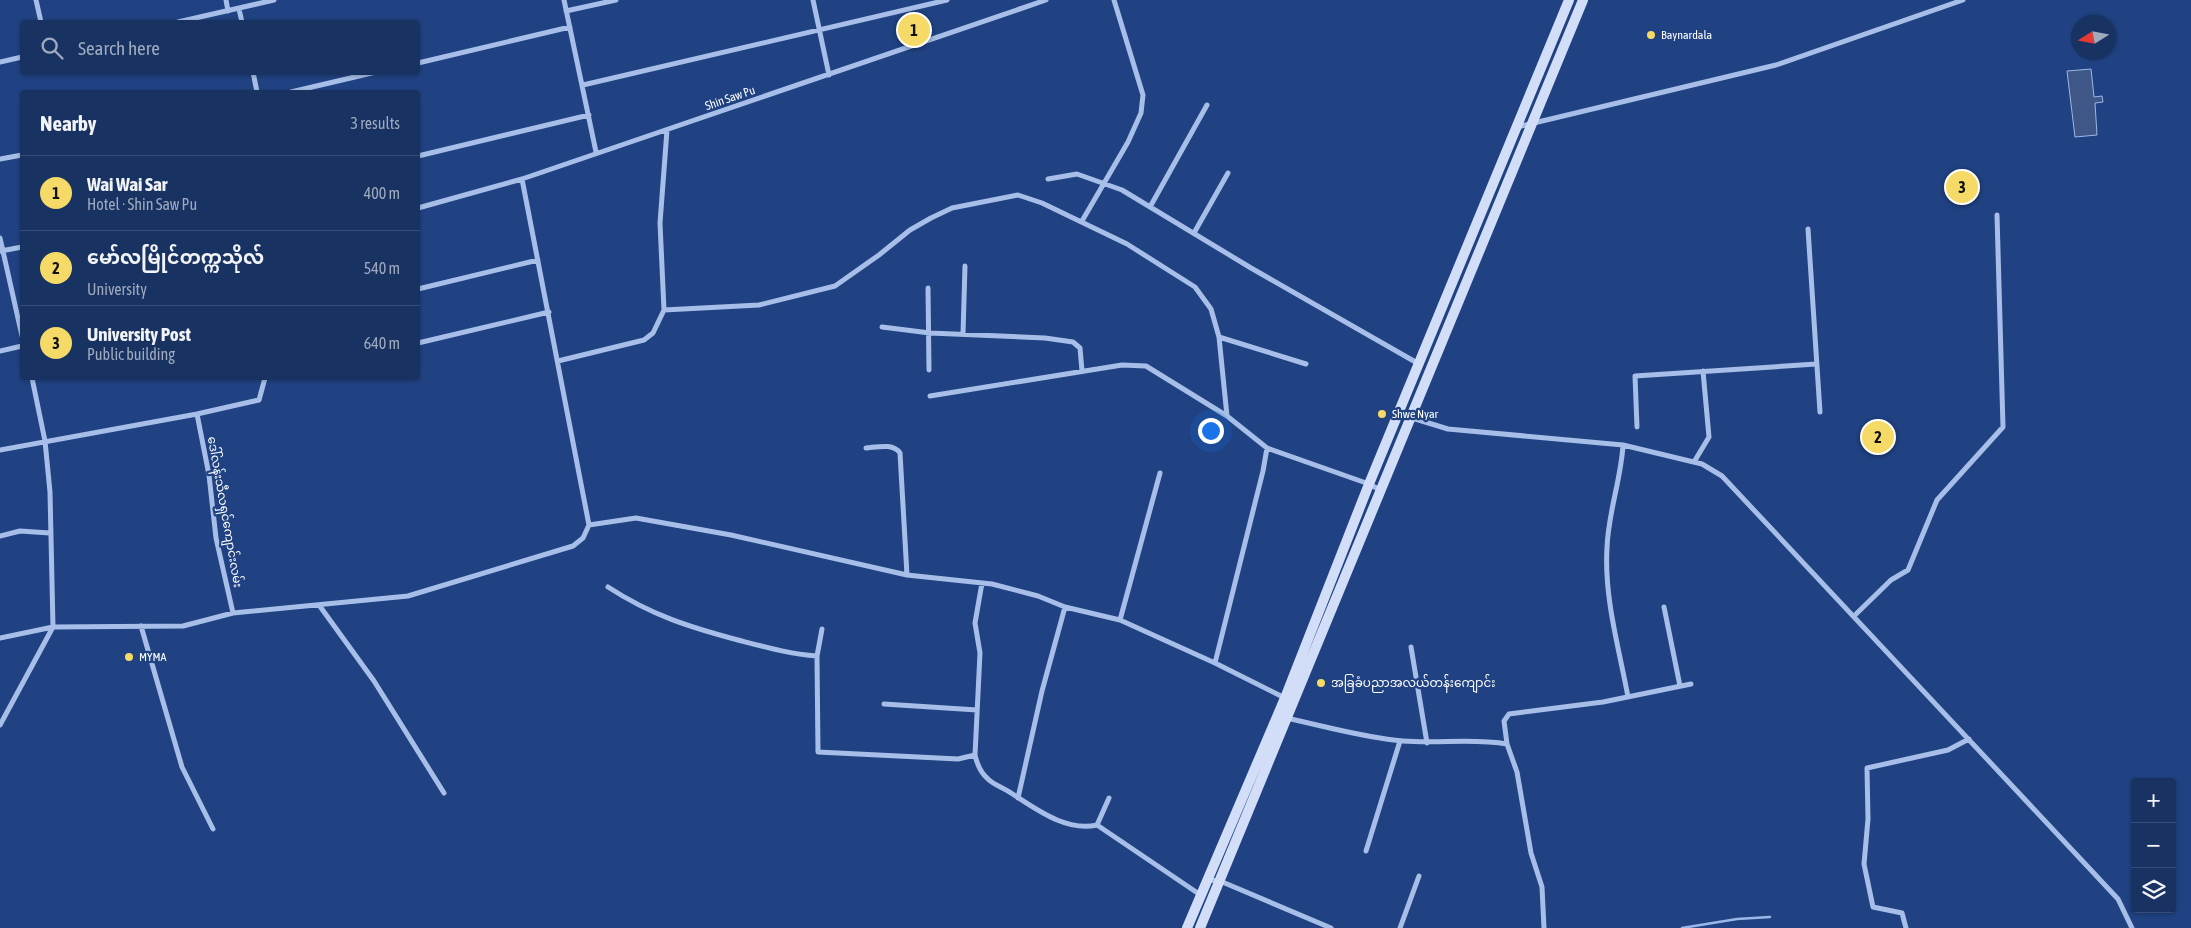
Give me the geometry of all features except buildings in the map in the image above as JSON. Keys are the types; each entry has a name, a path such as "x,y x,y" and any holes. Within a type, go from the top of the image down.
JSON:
{"main road":[{"path":"1200,928 1214,880 1369,484 1569,0"},
{"path":"1187,928 1202,896 1214,880 1285,718 1582,0"}],"street":[{"path":"36,0 41,20"},
{"path":"226,0 228,11"},
{"path":"187,20 274,0"},
{"path":"564,0 596,152"},
{"path":"566,11 616,0"},
{"path":"813,0 829,75"},
{"path":"583,85 947,0"},
{"name":"Shin Saw Pu","path":"420,207 522,178 667,130 1046,0"},
{"path":"1082,222 1128,142 1141,113 1143,95 1114,0"},
{"path":"1516,127 1776,65 1963,0"},
{"path":"239,9 242,20"},
{"path":"420,63 570,27"},
{"path":"0,62 20,57"},
{"path":"253,75 256,90"},
{"path":"300,90 363,75"},
{"path":"1150,206 1207,105"},
{"path":"420,156 589,115"},
{"path":"558,361 644,340 652,333 664,310 660,223 667,130"},
{"path":"0,159 20,155"},
{"path":"1194,234 1228,173"},
{"path":"1048,178 1077,174 1104,182 1122,190 1194,234 1419,364"},
{"path":"0,638 53,627 183,626 233,613 408,596 573,546 583,538 589,525 522,178"},
{"path":"664,310 759,305 835,286 880,255 910,230 931,218 952,208 1010,195 1018,195 1042,202 1127,244 1195,287 1211,309 1219,337 1227,416"},
{"path":"1854,616 1891,580 1908,570 1937,500 2003,427 1997,215"},
{"path":"1808,229 1820,412"},
{"path":"0,238 1,251 20,328"},
{"path":"1,251 20,246"},
{"path":"420,289 538,260"},
{"path":"963,334 965,266"},
{"path":"928,288 929,370"},
{"path":"420,343 549,312"},
{"path":"882,328 930,333 1045,338 1074,342 1080,348 1082,371"},
{"path":"1219,337 1306,364"},
{"path":"0,351 20,346"},
{"path":"1637,427 1635,376 1816,364"},
{"path":"930,396 1122,365 1146,366 1227,416 1267,448 1369,484 1380,490"},
{"path":"1694,462 1709,437 1703,371"},
{"path":"0,725 53,627 50,492 45,441 32,380"},
{"path":"0,450 197,414 259,400 264,380"},
{"name":"ဒေါ်လန်းသီလရှင်ကျောင်းလမ်း","path":"197,414 209,475 216,538 233,613"},
{"path":"1399,414 1448,429 1623,445 1702,464 1722,476 2118,899 2132,928"},
{"path":"1623,445 1621,469 1610,516 1606,548 1608,587 1628,697"},
{"path":"866,448 892,446 900,453 907,575"},
{"path":"1216,663 1264,471 1267,448"},
{"path":"1120,620 1160,473"},
{"path":"589,525 636,518 731,535 907,575 982,583 1038,596 1066,607 1120,620 1216,663 1285,698"},
{"path":"0,536 20,531 50,533"},
{"path":"982,583 975,623 980,653 974,755 979,767 988,779 1057,820 1079,826 1097,825 1202,896"},
{"path":"608,587 645,608 698,630 782,652 817,656"},
{"path":"319,605 374,681 444,793"},
{"path":"1018,798 1042,691 1066,607"},
{"path":"1664,607 1680,686"},
{"path":"141,626 182,767 213,829"},
{"path":"822,629 817,656 818,752 958,759 974,755"},
{"path":"1411,647 1427,743"},
{"path":"1544,928 1542,887 1531,853 1517,772 1507,744 1504,721 1509,714 1628,697 1690,684"},
{"path":"884,704 977,710"},
{"path":"1285,718 1400,741 1427,743 1469,741 1507,744"},
{"path":"1906,928 1902,913 1874,907 1864,864 1868,819 1867,768 1948,750 1969,738"},
{"path":"1366,851 1400,741"},
{"path":"1097,825 1109,798"},
{"path":"1400,928 1419,876"},
{"path":"1214,880 1331,928"}],"water":[{"path":"2091,69 2094,97 2102,96 2103,102 2095,103 2097,135 2075,137 2067,71"}],"waterway":[{"path":"1682,928 1737,919 1770,917"}],"place":[{"name":"Wai Wai Sar","path":"914,30"},
{"name":"Baynardala","path":"1651,35"},
{"name":"University Post","path":"1962,187"},
{"name":"Shwe Nyar","path":"1382,414"},
{"name":"မော်လမြိုင်တက္ကသိုလ်","path":"1878,437"},
{"name":"MYMA","path":"129,657"},
{"name":"အခြခံပညာအလယ်တန်းကျောင်း","path":"1321,683"}]}
